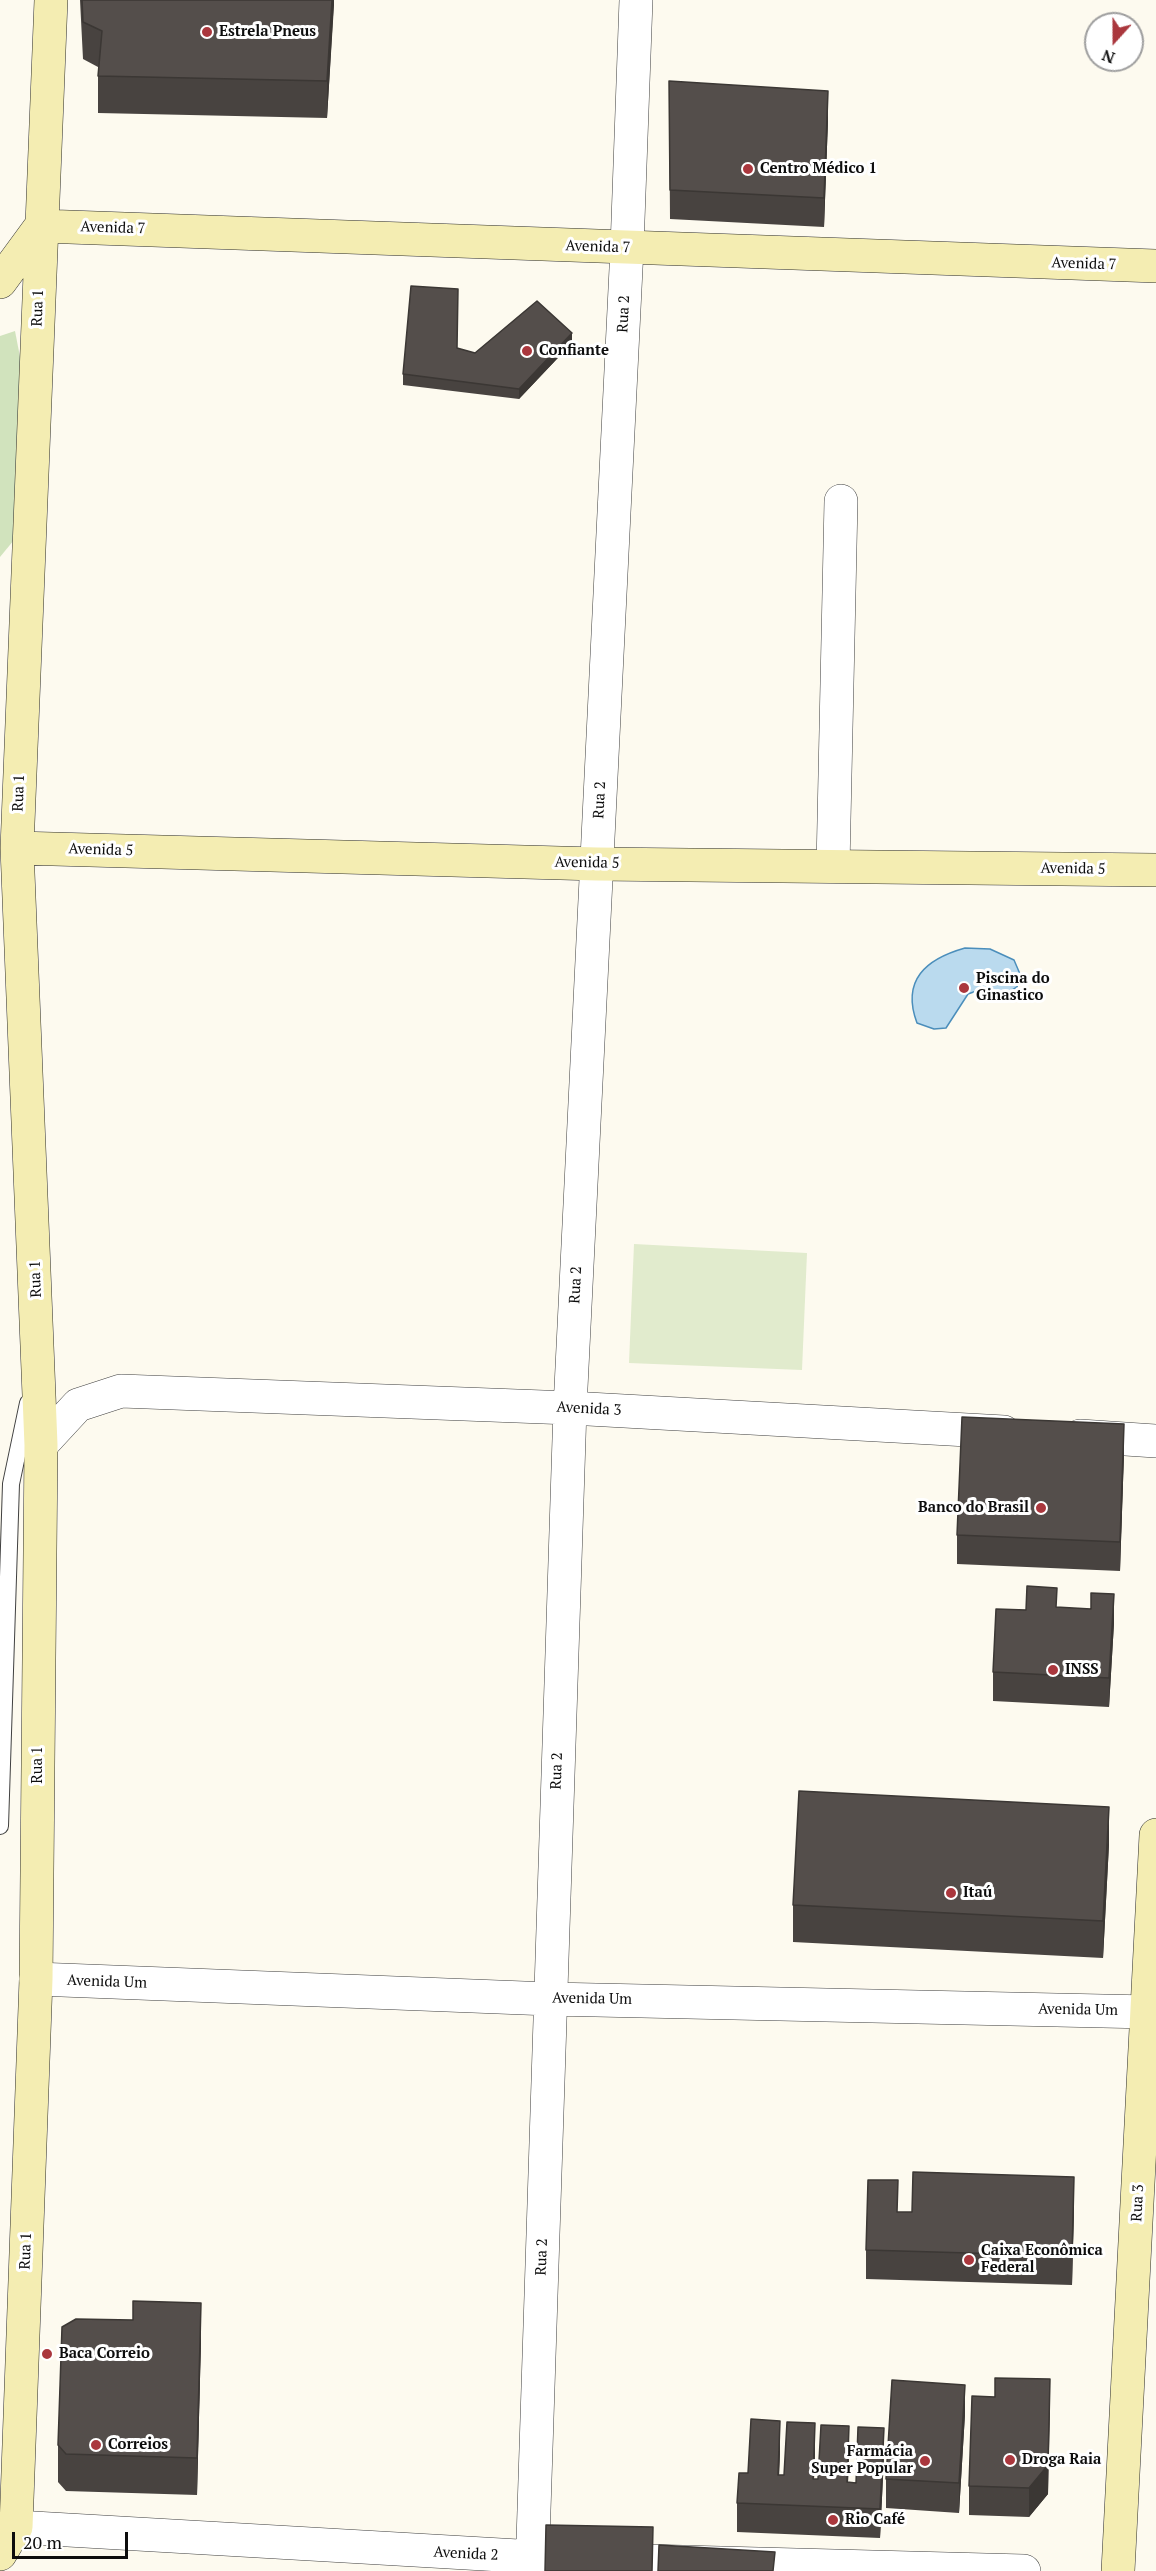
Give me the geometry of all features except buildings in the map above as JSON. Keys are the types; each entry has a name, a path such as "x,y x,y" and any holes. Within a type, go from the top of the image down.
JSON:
{"main road":[{"name":"Rua 1","path":"8,2540 36,1979 41,1445 17,848 51,0"},
{"name":"Avenida 7","path":"41,226 1156,266"},
{"path":"0,282 41,226"},
{"path":"0,642 24,686"},
{"name":"Avenida 5","path":"17,848 597,864 1156,870"},
{"name":"Rua 3","path":"1118,2571 1149,2012 1156,1835"}],"street":[{"name":"Rua 2","path":"533,2564 549,1999 570,1408 627,248 636,0"},
{"path":"833,866 842,501"},
{"name":"Avenida 3","path":"41,1445 78,1405 121,1391 570,1408 1156,1441"},
{"name":"Avenida Um","path":"36,1979 549,1999 1149,2012"},
{"name":"Avenida 2","path":"8,2540 533,2564 1024,2571"}],"lane":[{"path":"0,1826 11,1484 39,1356"}],"green space":[{"path":"15,331 21,362 14,540 0,557 0,336"},
{"path":"634,1244 807,1253 802,1370 629,1363"}],"water":[{"name":"Piscina do Ginastico","path":"965,948 990,949 1014,960 1020,974 1017,987 1006,994 979,990 968,994 946,1028 934,1029 917,1023 912,995 920,974 939,958"}],"place":[{"name":"Estrela Pneus","path":"207,32"},
{"name":"Centro Médico 1","path":"748,169"},
{"name":"Confiante","path":"527,351"},
{"name":"Piscina do Ginastico","path":"964,988"},
{"name":"Banco do Brasil","path":"1041,1508"},
{"name":"INSS","path":"1053,1670"},
{"name":"Itaú","path":"951,1893"},
{"name":"Caixa Econômica Federal","path":"969,2260"},
{"name":"Baca Correio","path":"47,2354"},
{"name":"Correios","path":"96,2445"},
{"name":"Droga Raia","path":"1010,2460"},
{"name":"Farmácia Super Popular","path":"925,2461"},
{"name":"Rio Café","path":"833,2520"}]}
